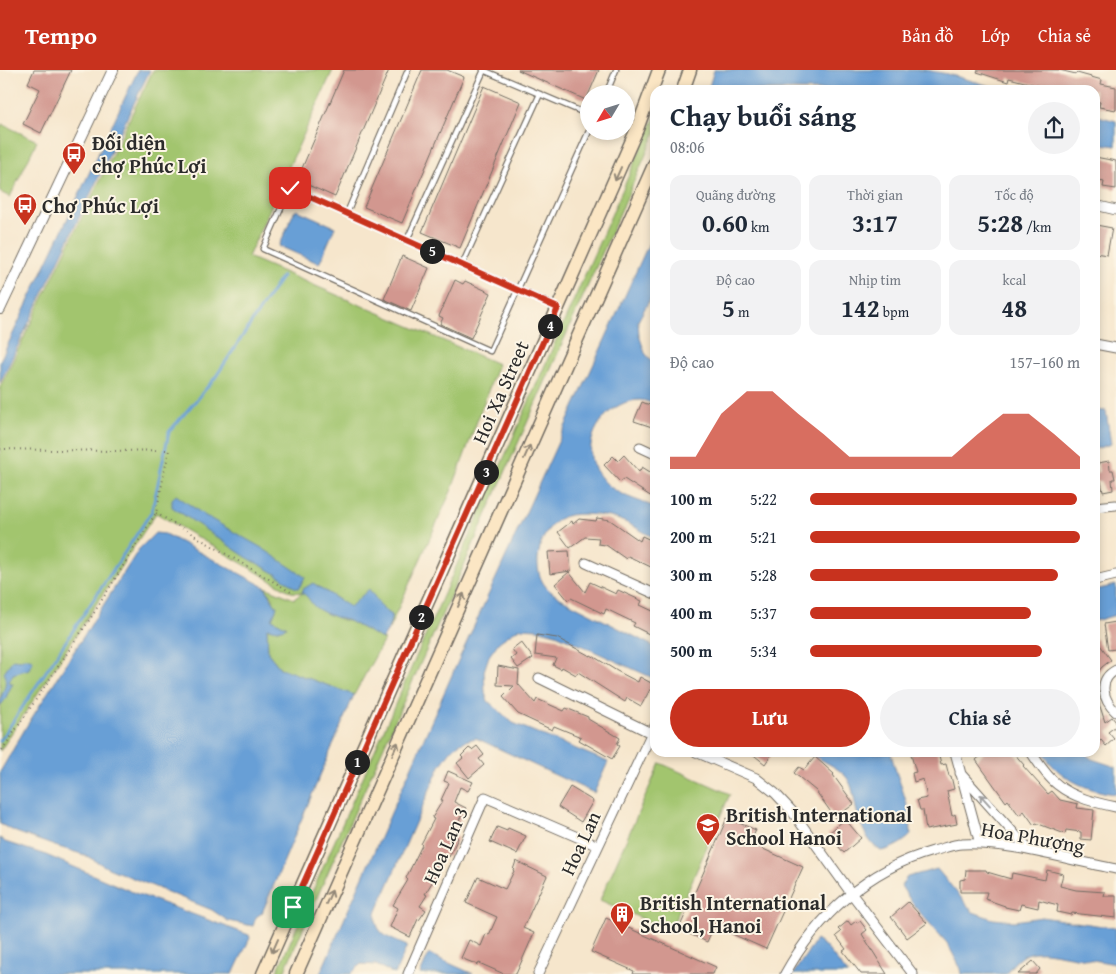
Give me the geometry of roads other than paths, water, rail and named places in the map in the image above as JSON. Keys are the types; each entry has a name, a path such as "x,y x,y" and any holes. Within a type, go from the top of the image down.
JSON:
{"main road":[{"name":"Hoi Xa Street","path":"653,85 659,70"},
{"path":"685,85 690,70"},
{"name":"Hoi Xa Street","path":"263,974 637,129 650,94"},
{"path":"296,974 650,173"}],"street":[{"path":"0,309 113,70"},
{"path":"1100,206 1116,210"},
{"path":"1100,345 1116,348"},
{"path":"640,447 650,452"},
{"path":"1100,507 1116,505"},
{"path":"586,564 650,592"},
{"path":"1100,579 1116,575"},
{"path":"1116,670 1110,673 1105,681 1103,690 1108,704 1116,712"},
{"path":"539,678 650,730"},
{"name":"Hoa Lan","path":"540,972 598,846 650,740"},
{"path":"708,757 756,778 775,793 791,810 913,974"},
{"path":"956,757 980,844"},
{"path":"1035,757 1058,785 1096,803 1116,807"},
{"path":"960,773 1029,850"},
{"name":"Hoa Lan 3","path":"408,974 485,797 598,846"},
{"name":"Hoa Phượng","path":"785,974 796,954 817,925 851,893 882,872 915,856 960,844 980,844 1029,850 1092,865 1116,868"}],"lane":[{"path":"347,213 408,70"},
{"path":"407,240 483,70 580,111"},
{"path":"610,85 616,70"},
{"path":"462,265 540,94"},
{"path":"558,308 517,290 347,213 290,188 263,249 490,351 517,290 585,140"}],"water":[{"path":"138,70 150,70 0,383 0,361"},
{"path":"714,70 925,70 948,74 986,85 710,85"},
{"path":"1100,116 1116,121 1116,146 1100,144"},
{"path":"297,210 335,227 318,263 279,246 294,212"},
{"path":"650,241 650,299 638,321 639,335 645,353 650,359 650,403 642,400 630,401 611,411 597,427 593,436 591,457 594,467 609,486 628,497 650,505 650,535 627,523 612,518 592,514 566,516 551,526 545,534 541,543 538,563 542,581 553,593 650,644 650,677 556,634 537,629 521,628 499,642 489,656 484,671 485,692 488,701 513,723 608,762 594,793 476,738 458,744 440,766 376,913 376,920 380,931 389,938 407,946 395,974 376,965 361,964 351,974 320,974 459,659"},
{"path":"1100,410 1106,411 1111,444 1100,447"},
{"path":"176,495 204,515 262,548 305,577 299,588 296,588 278,575 246,557 172,507 172,499"},
{"path":"155,533 165,534 265,587 277,607 272,619 287,627 278,630 267,628 268,653 280,668 354,695 262,913 256,917 253,926 228,921 212,910 108,868 85,855 16,832 0,824 0,772 26,727 139,549"},
{"path":"313,583 350,607 369,589 383,609 392,615 390,625 382,639 347,620 319,610 302,593 303,589"},
{"path":"1116,585 1116,615 1100,620 1100,589"},
{"path":"26,658 33,660 29,669 13,674 9,682 13,684 0,706 5,686 4,672 13,659"},
{"path":"815,757 892,757 907,803 911,835 889,849 881,851 876,848 862,827 849,781 844,774"},
{"path":"1046,757 1089,757 1116,767 1116,794 1094,790 1074,782 1049,762"},
{"path":"0,838 5,842 46,855 135,893 249,935 250,938 233,974 0,974"},
{"path":"937,869 973,912 993,919 1014,921 1042,917 1116,928 1116,964 1034,952 1020,958 1006,974 962,974 947,943 915,907 901,886 907,877"},
{"path":"816,940 825,946 848,974 793,974"},
{"path":"429,954 473,974 420,974"}],"waterway":[{"path":"0,741 152,511 169,432 215,378 282,276"}],"place":[{"name":"Đối diện chợ Phúc Lợi","path":"74,175"},
{"name":"Chợ Phúc Lợi","path":"25,226"},
{"name":"British International School Hanoi","path":"708,846"},
{"name":"British International School, Hanoi","path":"622,935"}]}
